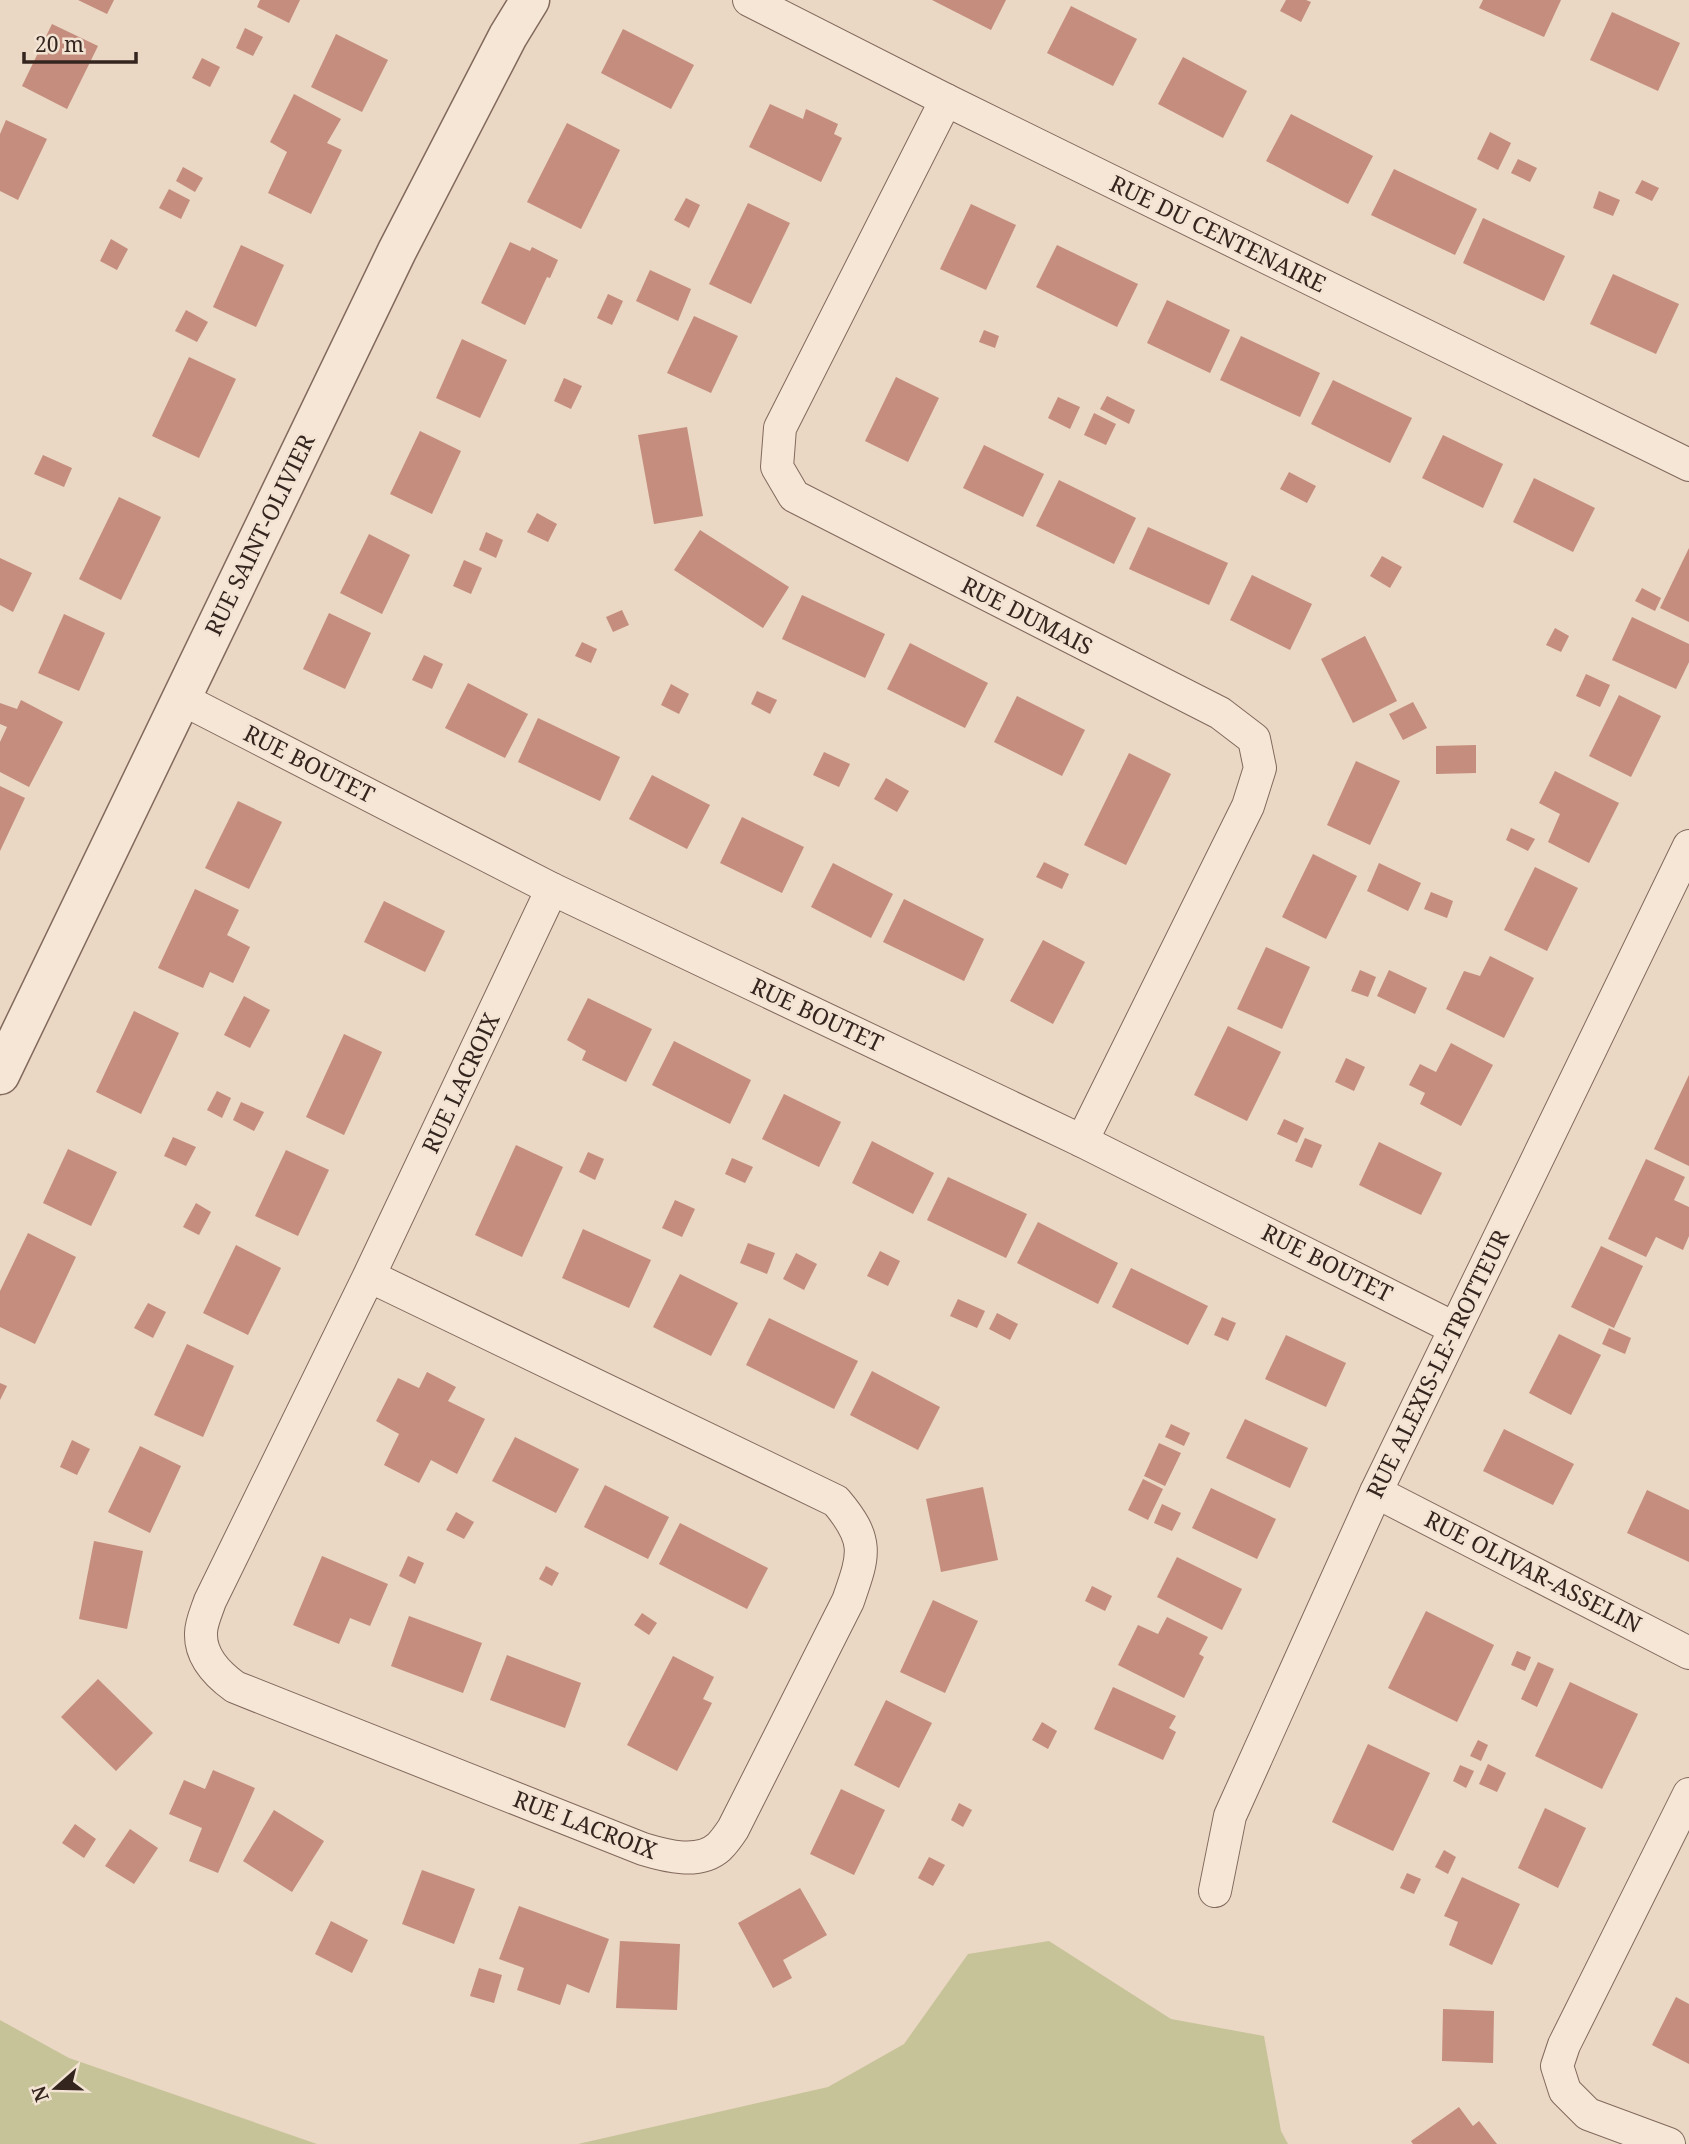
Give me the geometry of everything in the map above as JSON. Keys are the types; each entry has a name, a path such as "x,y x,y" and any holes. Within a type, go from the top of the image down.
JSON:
{"street":[{"name":"RUE SAINT-OLIVIER","path":"0,1075 397,251 508,36 530,0"},
{"name":"RUE DU CENTENAIRE","path":"749,0 946,100 1689,465"},
{"name":"RUE DUMAIS","path":"946,100 780,428 777,467 794,496 805,503 1220,713 1254,739 1260,768 1248,806 1083,1141"},
{"name":"RUE BOUTET","path":"182,699 552,889 1083,1141 1454,1328"},
{"name":"RUE ALEXIS-LE-TROTTEUR","path":"1215,1891 1230,1816 1376,1492 1689,846"},
{"name":"RUE LACROIX","path":"369,1276 836,1501 853,1521 862,1547 860,1566 848,1601 733,1829 717,1849 698,1856 672,1857 643,1849 235,1687 216,1674 205,1654 201,1633 210,1601 369,1276 552,889"},
{"name":"RUE OLIVAR-ASSELIN","path":"1376,1492 1689,1653"},
{"path":"1669,2144 1588,2114 1565,2091 1557,2066 1564,2045 1689,1794"}],"shaded area":[{"path":"1049,1941 1171,2019 1264,2036 1281,2131 1288,2144 578,2144 828,2087 904,2044 968,1954"},
{"path":"0,2020 69,2058 317,2144 0,2144"}],"building":[{"path":"78,0 114,0 107,14"},
{"path":"260,0 300,0 289,23 257,7"},
{"path":"932,0 1006,0 991,30"},
{"path":"1286,0 1311,2 1301,22 1280,11"},
{"path":"1483,0 1561,0 1544,37 1479,8"},
{"path":"1071,6 1137,39 1113,86 1047,53"},
{"path":"1612,12 1680,43 1658,91 1590,60"},
{"path":"52,24 98,46 67,109 22,86"},
{"path":"245,28 263,37 253,56 236,48"},
{"path":"623,29 694,65 671,109 601,73"},
{"path":"336,34 388,60 362,112 311,87"},
{"path":"1183,57 1247,91 1223,138 1158,104"},
{"path":"202,58 220,67 210,87 192,78"},
{"path":"294,94 341,119 327,143 342,150 311,214 268,193 287,152 270,142"},
{"path":"770,104 803,119 806,109 838,124 834,134 842,138 821,182 749,147"},
{"path":"1291,114 1373,156 1348,204 1266,161"},
{"path":"6,120 47,139 18,200 0,191 0,134"},
{"path":"567,123 620,150 581,229 527,202"},
{"path":"1490,132 1511,143 1498,170 1477,159"},
{"path":"1518,159 1537,168 1530,182 1511,173"},
{"path":"183,167 203,178 195,192 176,181"},
{"path":"1394,169 1477,209 1455,255 1371,215"},
{"path":"1642,180 1659,188 1652,201 1635,193"},
{"path":"169,189 190,200 181,219 159,208"},
{"path":"1599,191 1620,200 1613,216 1593,208"},
{"path":"686,198 700,205 689,228 674,220"},
{"path":"748,203 790,223 751,304 709,284"},
{"path":"971,204 1016,225 986,290 940,269"},
{"path":"1483,218 1565,256 1544,301 1463,263"},
{"path":"111,239 128,249 117,270 100,261"},
{"path":"510,242 530,251 532,247 558,260 550,278 547,277 525,325 481,303"},
{"path":"241,245 284,265 256,327 213,307"},
{"path":"1057,245 1138,284 1117,327 1036,287"},
{"path":"650,270 691,289 678,321 636,301"},
{"path":"1613,274 1679,304 1656,354 1590,324"},
{"path":"608,294 623,301 612,325 597,318"},
{"path":"1167,300 1230,330 1210,373 1147,343"},
{"path":"186,310 208,322 197,342 175,331"},
{"path":"694,316 738,336 711,393 667,373"},
{"path":"984,330 999,336 995,348 979,342"},
{"path":"1241,336 1320,373 1300,417 1220,380"},
{"path":"462,339 507,360 480,418 436,398"},
{"path":"189,357 236,379 199,458 152,436"},
{"path":"896,377 939,398 908,462 865,441"},
{"path":"564,378 582,386 571,409 554,401"},
{"path":"1333,380 1412,418 1390,463 1311,424"},
{"path":"1107,396 1135,410 1129,424 1100,409"},
{"path":"1058,397 1080,407 1070,429 1048,418"},
{"path":"1094,413 1116,424 1106,445 1084,435"},
{"path":"687,427 703,516 654,524 638,435"},
{"path":"420,431 461,451 432,514 390,494"},
{"path":"1443,435 1503,464 1483,508 1422,478"},
{"path":"984,445 1044,474 1023,517 963,488"},
{"path":"43,455 72,468 64,487 34,474"},
{"path":"1289,472 1316,486 1307,503 1280,489"},
{"path":"1534,478 1595,508 1573,552 1513,522"},
{"path":"1059,480 1136,518 1114,564 1036,526"},
{"path":"119,497 161,517 121,600 79,579"},
{"path":"537,513 557,524 548,542 527,532"},
{"path":"1148,527 1228,563 1209,605 1129,569"},
{"path":"700,530 789,587 763,628 674,570"},
{"path":"486,532 503,540 496,558 479,550"},
{"path":"369,534 410,555 382,614 340,593"},
{"path":"1689,548 1689,622 1660,608"},
{"path":"1382,556 1402,567 1390,588 1370,576"},
{"path":"0,558 32,573 13,612 0,605"},
{"path":"464,560 482,568 471,594 453,586"},
{"path":"1252,575 1312,604 1290,650 1230,620"},
{"path":"1642,588 1661,598 1655,611 1635,601"},
{"path":"802,595 885,634 865,678 782,639"},
{"path":"622,610 629,625 613,632 606,617"},
{"path":"329,613 371,633 345,689 303,669"},
{"path":"64,614 105,633 79,691 38,673"},
{"path":"1632,617 1689,644 1689,662 1676,689 1612,660"},
{"path":"1555,628 1569,636 1561,652 1546,645"},
{"path":"1365,636 1397,701 1353,723 1321,659"},
{"path":"582,642 597,649 591,663 575,656"},
{"path":"910,643 988,683 965,728 887,689"},
{"path":"424,655 443,664 432,689 412,680"},
{"path":"1586,674 1610,685 1600,707 1576,696"},
{"path":"468,683 528,714 505,758 445,728"},
{"path":"671,684 689,694 679,714 661,705"},
{"path":"757,691 777,700 770,714 751,704"},
{"path":"1619,695 1661,716 1631,777 1589,756"},
{"path":"1017,696 1085,730 1062,776 994,742"},
{"path":"21,700 63,722 29,787 0,772 0,742 7,727 0,724 0,703 17,709"},
{"path":"1413,702 1427,728 1403,740 1389,714"},
{"path":"538,718 620,757 600,801 518,762"},
{"path":"1476,745 1476,773 1436,774 1436,746"},
{"path":"824,752 850,764 839,787 813,775"},
{"path":"1129,753 1171,774 1126,865 1084,845"},
{"path":"1356,761 1400,781 1370,845 1327,825"},
{"path":"1555,771 1619,803 1589,863 1548,842 1560,814 1539,803"},
{"path":"652,775 710,805 687,849 629,819"},
{"path":"886,778 909,791 897,812 874,799"},
{"path":"0,786 25,798 0,851"},
{"path":"238,801 282,822 249,889 205,868"},
{"path":"742,817 804,847 782,893 720,863"},
{"path":"1511,828 1535,839 1528,851 1506,840"},
{"path":"1313,854 1357,876 1326,939 1282,917"},
{"path":"1044,862 1069,874 1062,889 1036,877"},
{"path":"833,863 893,894 871,938 811,907"},
{"path":"1379,863 1421,883 1408,911 1367,891"},
{"path":"1535,867 1578,888 1547,951 1504,930"},
{"path":"195,889 239,910 227,935 250,947 233,983 210,972 203,988 158,968"},
{"path":"1431,892 1453,901 1447,918 1424,909"},
{"path":"904,899 984,939 964,981 883,942"},
{"path":"384,901 445,931 425,972 364,942"},
{"path":"1043,940 1085,962 1053,1024 1010,1001"},
{"path":"1266,947 1310,967 1282,1029 1237,1009"},
{"path":"1490,956 1534,978 1504,1038 1446,1009 1464,971 1480,976"},
{"path":"1360,970 1376,977 1368,997 1351,991"},
{"path":"1389,970 1427,988 1415,1014 1377,996"},
{"path":"244,996 270,1010 250,1048 224,1035"},
{"path":"588,998 652,1029 626,1082 582,1060 586,1051 567,1040"},
{"path":"134,1011 179,1033 141,1114 96,1092"},
{"path":"1228,1026 1281,1052 1247,1121 1194,1095"},
{"path":"344,1034 382,1052 344,1135 306,1117"},
{"path":"674,1041 751,1080 730,1124 652,1085"},
{"path":"1451,1043 1493,1065 1461,1126 1420,1104 1425,1093 1409,1085 1420,1064 1436,1072"},
{"path":"1346,1058 1365,1067 1354,1091 1335,1082"},
{"path":"1689,1075 1689,1166 1654,1149"},
{"path":"217,1091 231,1098 222,1118 207,1110"},
{"path":"784,1094 841,1122 819,1167 762,1139"},
{"path":"241,1102 264,1112 254,1131 233,1120"},
{"path":"1284,1119 1304,1128 1297,1143 1277,1134"},
{"path":"173,1137 196,1147 186,1166 164,1156"},
{"path":"1305,1138 1322,1145 1312,1168 1295,1161"},
{"path":"872,1141 934,1173 913,1214 852,1183"},
{"path":"1379,1142 1442,1173 1421,1215 1359,1185"},
{"path":"516,1145 563,1167 522,1257 475,1235"},
{"path":"68,1149 117,1172 91,1226 43,1203"},
{"path":"286,1150 329,1170 298,1236 255,1216"},
{"path":"588,1152 604,1159 595,1180 579,1172"},
{"path":"732,1158 753,1167 745,1183 725,1174"},
{"path":"1646,1159 1685,1177 1674,1200 1689,1207 1689,1236 1683,1250 1656,1237 1646,1257 1608,1239"},
{"path":"948,1177 1027,1214 1006,1258 927,1220"},
{"path":"675,1200 695,1209 682,1237 662,1228"},
{"path":"196,1203 211,1212 199,1235 183,1227"},
{"path":"1038,1222 1118,1263 1098,1304 1017,1263"},
{"path":"583,1229 651,1260 629,1308 562,1278"},
{"path":"28,1233 76,1257 35,1344 0,1327 0,1291"},
{"path":"748,1243 775,1253 767,1274 740,1263"},
{"path":"236,1245 281,1268 248,1335 203,1313"},
{"path":"1601,1246 1643,1266 1614,1328 1571,1307"},
{"path":"880,1251 900,1261 888,1286 867,1276"},
{"path":"796,1253 817,1264 804,1290 783,1279"},
{"path":"1131,1268 1208,1306 1188,1345 1112,1307"},
{"path":"680,1274 738,1303 711,1356 653,1327"},
{"path":"958,1299 985,1311 977,1328 950,1316"},
{"path":"148,1303 166,1312 153,1338 134,1328"},
{"path":"997,1313 1018,1324 1010,1340 989,1329"},
{"path":"1222,1317 1236,1323 1228,1341 1214,1335"},
{"path":"769,1318 858,1361 834,1409 746,1365"},
{"path":"1609,1328 1631,1338 1625,1354 1602,1344"},
{"path":"1559,1334 1601,1355 1571,1415 1529,1393"},
{"path":"1286,1335 1346,1363 1326,1407 1265,1379"},
{"path":"187,1344 234,1366 203,1437 154,1415"},
{"path":"872,1371 940,1407 918,1450 850,1415"},
{"path":"427,1372 456,1387 448,1401 485,1419 457,1474 431,1460 419,1483 384,1465 399,1434 376,1421 398,1378 419,1388"},
{"path":"0,1383 7,1386 0,1400"},
{"path":"1245,1419 1308,1448 1290,1488 1226,1458"},
{"path":"1171,1424 1190,1433 1184,1446 1165,1437"},
{"path":"1504,1429 1574,1464 1553,1505 1483,1471"},
{"path":"515,1437 579,1469 556,1513 492,1481"},
{"path":"72,1440 90,1449 77,1475 60,1467"},
{"path":"1159,1443 1181,1453 1165,1486 1144,1476"},
{"path":"140,1446 181,1466 150,1533 108,1512"},
{"path":"1143,1479 1163,1489 1148,1520 1128,1510"},
{"path":"605,1485 669,1517 648,1559 584,1527"},
{"path":"983,1487 998,1560 941,1572 926,1499"},
{"path":"1211,1488 1276,1519 1257,1559 1192,1528"},
{"path":"1647,1490 1689,1510 1689,1562 1627,1533"},
{"path":"1162,1504 1181,1513 1172,1531 1154,1523"},
{"path":"456,1512 474,1522 464,1539 446,1530"},
{"path":"680,1523 768,1568 747,1609 659,1564"},
{"path":"94,1541 143,1551 127,1629 79,1619"},
{"path":"322,1556 388,1584 370,1626 350,1618 339,1644 293,1625"},
{"path":"408,1556 424,1563 415,1584 399,1576"},
{"path":"1177,1557 1242,1589 1222,1630 1157,1597"},
{"path":"546,1566 559,1573 552,1586 539,1579"},
{"path":"1092,1586 1112,1596 1105,1611 1085,1601"},
{"path":"933,1600 978,1621 945,1693 900,1672"},
{"path":"1426,1611 1494,1645 1457,1722 1388,1688"},
{"path":"642,1613 657,1623 649,1635 634,1625"},
{"path":"409,1616 482,1643 463,1693 391,1666"},
{"path":"1167,1617 1208,1637 1199,1654 1204,1657 1184,1698 1118,1665 1138,1625 1158,1634"},
{"path":"1517,1651 1531,1657 1525,1671 1511,1665"},
{"path":"507,1655 581,1683 565,1728 490,1700"},
{"path":"673,1656 714,1677 703,1699 712,1703 677,1771 627,1745"},
{"path":"1538,1662 1554,1669 1537,1707 1521,1699"},
{"path":"98,1679 153,1733 116,1771 61,1717"},
{"path":"1570,1682 1638,1714 1602,1789 1535,1756"},
{"path":"1113,1687 1176,1716 1169,1728 1176,1732 1163,1760 1094,1729"},
{"path":"886,1700 932,1723 899,1788 854,1765"},
{"path":"1042,1722 1057,1731 1048,1749 1032,1740"},
{"path":"1478,1740 1488,1745 1481,1761 1470,1756"},
{"path":"1368,1744 1430,1773 1393,1851 1332,1822"},
{"path":"1488,1764 1506,1773 1497,1792 1479,1784"},
{"path":"1460,1765 1474,1771 1466,1788 1453,1781"},
{"path":"213,1770 255,1788 218,1873 189,1861 202,1828 169,1814 184,1780 205,1789"},
{"path":"841,1789 885,1810 854,1875 810,1854"},
{"path":"959,1803 972,1810 963,1827 951,1820"},
{"path":"1545,1808 1586,1828 1558,1888 1518,1868"},
{"path":"274,1810 324,1841 292,1892 243,1861"},
{"path":"75,1824 96,1839 84,1858 62,1843"},
{"path":"130,1829 158,1848 134,1884 105,1866"},
{"path":"1444,1850 1456,1857 1448,1874 1435,1867"},
{"path":"929,1857 945,1865 933,1886 918,1878"},
{"path":"422,1870 475,1889 454,1944 402,1924"},
{"path":"1407,1873 1421,1879 1414,1894 1400,1888"},
{"path":"1462,1877 1520,1904 1492,1965 1449,1945 1458,1922 1444,1916"},
{"path":"800,1888 827,1935 783,1960 792,1978 773,1988 738,1923"},
{"path":"519,1906 609,1939 589,1993 567,1984 560,2005 517,1990 524,1968 499,1959"},
{"path":"331,1921 368,1940 352,1973 315,1954"},
{"path":"620,1941 680,1944 677,2010 616,2008"},
{"path":"479,1968 502,1975 494,2003 470,1996"},
{"path":"1676,1997 1689,2004 1689,2064 1652,2045"},
{"path":"1443,2009 1494,2011 1493,2063 1442,2061"},
{"path":"1459,2107 1473,2126 1479,2121 1497,2144 1413,2144 1411,2141"}]}
